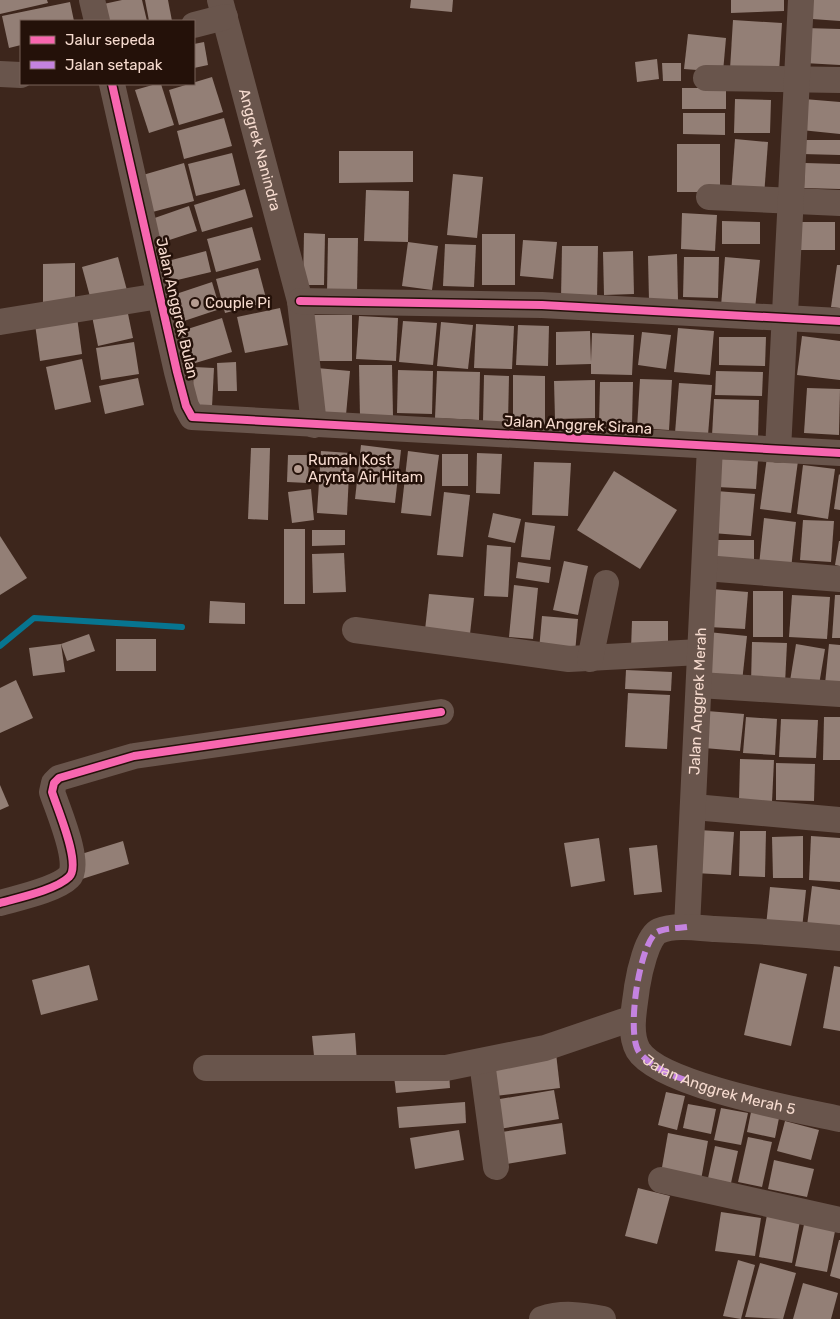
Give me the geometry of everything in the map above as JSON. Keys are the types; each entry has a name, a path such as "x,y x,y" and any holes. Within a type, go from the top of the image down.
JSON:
{"street":[{"path":"92,0 98,20"},
{"path":"778,450 801,0"},
{"path":"195,25 222,8"},
{"name":"Anggrek Nanindra","path":"222,8 300,301 314,425"},
{"path":"0,74 20,75"},
{"path":"706,78 840,80"},
{"name":"Jalan Anggrek Bulan","path":"112,85 159,296 190,416 194,418 314,425"},
{"path":"709,197 840,203"},
{"path":"0,322 159,296"},
{"path":"300,301 542,305 840,321"},
{"name":"Jalan Anggrek Sirana","path":"314,425 840,453"},
{"name":"Jalan Anggrek Merah","path":"687,928 710,446"},
{"path":"705,568 840,579"},
{"path":"590,659 606,583"},
{"path":"355,630 560,658 590,659 700,652"},
{"path":"699,685 840,694"},
{"path":"0,903 54,886 69,877 74,867 52,792 54,782 59,778 134,756 441,712"},
{"path":"694,807 840,820"},
{"path":"687,928 840,938"},
{"name":"Jalan Anggrek Merah 5","path":"687,928 659,931 648,945 638,980 633,1018 635,1042 640,1052 649,1061 674,1076 717,1089 840,1119"},
{"path":"206,1068 446,1068 545,1048 633,1018"},
{"path":"482,1062 496,1167"},
{"path":"661,1180 840,1220"},
{"path":"542,1319 555,1315 592,1317"}],"building":[{"path":"0,0 47,0 48,3 0,14"},
{"path":"122,0 142,0 147,20 103,20 99,5"},
{"path":"145,0 168,0 172,20 149,20"},
{"path":"411,0 453,0 452,12 410,8"},
{"path":"731,0 784,0 784,11 731,13"},
{"path":"813,0 840,0 840,21 812,19"},
{"path":"70,2 74,20 20,20 20,45 9,48 2,16"},
{"path":"733,20 782,23 779,72 730,69"},
{"path":"805,28 840,29 840,65 804,63"},
{"path":"688,34 726,38 723,72 684,69"},
{"path":"204,42 208,65 195,68 195,44"},
{"path":"657,59 659,79 637,82 635,62"},
{"path":"662,63 681,63 681,81 663,81"},
{"path":"212,77 223,112 179,125 169,90 186,85 195,85 195,82"},
{"path":"152,85 161,85 174,125 149,133 135,90"},
{"path":"682,88 726,88 726,109 682,109"},
{"path":"735,99 771,100 770,133 734,133"},
{"path":"804,99 840,102 840,134 801,130"},
{"path":"683,113 725,113 725,135 683,134"},
{"path":"224,118 232,146 184,159 177,131"},
{"path":"735,139 768,142 764,196 731,194"},
{"path":"802,140 840,140 840,155 802,154"},
{"path":"677,144 720,144 720,192 677,192"},
{"path":"339,151 413,151 413,182 339,183"},
{"path":"232,153 240,185 196,196 188,164"},
{"path":"184,163 194,201 145,214 136,177"},
{"path":"805,163 840,164 840,189 804,188"},
{"path":"453,174 483,177 477,238 447,235"},
{"path":"245,189 253,217 202,232 194,205"},
{"path":"366,190 409,191 408,242 364,241"},
{"path":"189,206 197,231 154,245 146,221"},
{"path":"682,213 717,215 715,251 681,249"},
{"path":"722,221 760,222 760,244 722,244"},
{"path":"797,222 835,222 835,250 797,250"},
{"path":"252,227 261,260 216,272 207,239"},
{"path":"304,233 325,234 324,285 303,285"},
{"path":"482,234 515,234 515,285 482,285"},
{"path":"328,238 358,238 357,293 327,293"},
{"path":"523,240 557,242 553,279 520,276"},
{"path":"408,242 438,246 432,290 402,286"},
{"path":"445,244 476,245 474,287 443,286"},
{"path":"562,246 598,246 597,300 561,299"},
{"path":"206,251 211,272 169,282 164,262"},
{"path":"633,251 634,294 604,295 603,252"},
{"path":"677,254 678,300 649,301 648,256"},
{"path":"118,257 128,294 92,304 82,267"},
{"path":"684,257 719,257 718,298 683,297"},
{"path":"725,257 760,260 755,309 721,306"},
{"path":"75,263 75,301 43,302 43,264"},
{"path":"837,265 840,265 840,308 831,307"},
{"path":"258,268 267,302 225,313 216,279"},
{"name":"Couple Pi","path":"212,282 220,309 178,323 170,296"},
{"path":"126,304 133,338 98,346 91,311"},
{"path":"280,308 288,345 245,353 237,317"},
{"path":"314,315 352,315 352,361 314,361"},
{"path":"359,316 398,318 396,361 356,359"},
{"path":"77,317 82,354 40,361 35,324"},
{"path":"222,318 232,352 182,367 172,334"},
{"path":"403,321 437,323 433,365 399,362"},
{"path":"441,322 473,325 468,369 437,366"},
{"path":"476,324 514,326 512,369 474,368"},
{"path":"518,325 549,326 548,366 516,365"},
{"path":"678,328 714,331 710,375 674,372"},
{"path":"590,331 591,362 592,333 634,335 632,375 591,374 591,364 556,365 556,332"},
{"path":"642,332 671,335 666,369 638,365"},
{"path":"802,336 840,341 840,380 797,375"},
{"path":"719,337 766,337 765,366 719,365"},
{"path":"134,342 139,374 101,380 96,348"},
{"path":"82,359 91,402 55,410 46,367"},
{"path":"236,362 237,391 218,391 217,363"},
{"path":"359,365 392,365 393,416 360,416"},
{"path":"194,367 214,368 212,407 192,406"},
{"path":"317,368 350,371 346,415 313,412"},
{"path":"398,370 433,371 432,414 397,413"},
{"path":"437,371 480,372 479,420 435,418"},
{"path":"716,371 763,372 762,396 715,395"},
{"path":"484,375 509,376 508,423 483,422"},
{"path":"513,375 545,376 545,424 513,424"},
{"path":"138,378 144,405 105,414 99,386"},
{"path":"640,379 672,380 669,430 637,428"},
{"path":"595,380 595,418 555,419 554,381"},
{"path":"600,382 633,382 632,425 599,425"},
{"path":"679,383 712,385 708,435 675,433"},
{"path":"807,388 840,389 839,435 804,433"},
{"path":"714,399 759,400 758,438 712,436"},
{"path":"361,445 401,450 395,503 355,499"},
{"path":"251,448 270,448 268,520 248,519"},
{"path":"321,451 350,453 347,515 317,513"},
{"path":"408,451 439,455 431,516 401,513"},
{"path":"477,453 502,454 500,494 476,493"},
{"path":"442,454 468,454 468,486 442,486"},
{"name":"Rumah Kost Arynta Air Hitam","path":"288,455 309,455 308,483 287,482"},
{"path":"767,457 798,461 791,513 760,509"},
{"path":"718,459 758,460 756,489 717,487"},
{"path":"534,462 571,463 568,516 532,515"},
{"path":"803,465 835,469 828,519 797,514"},
{"path":"614,471 677,510 640,569 577,530"},
{"path":"840,475 840,510 834,509"},
{"path":"311,489 314,520 292,523 288,492"},
{"path":"716,491 755,494 751,536 712,533"},
{"path":"444,492 470,495 463,557 437,555"},
{"path":"493,513 521,519 515,543 488,537"},
{"path":"764,518 796,522 791,569 759,565"},
{"path":"803,520 834,521 831,562 800,560"},
{"path":"525,522 555,526 550,560 521,557"},
{"path":"284,529 305,529 305,604 284,604"},
{"path":"312,530 345,530 345,545 312,546"},
{"path":"0,536 27,578 0,595"},
{"path":"713,540 754,540 754,565 713,565"},
{"path":"840,541 840,566 835,565"},
{"path":"487,545 511,547 508,597 484,596"},
{"path":"344,553 346,592 313,593 312,554"},
{"path":"564,561 588,566 578,615 553,610"},
{"path":"518,562 551,567 549,583 516,578"},
{"path":"514,585 538,588 533,639 509,637"},
{"path":"712,589 748,592 745,629 709,627"},
{"path":"753,591 783,591 783,637 753,637"},
{"path":"429,594 474,598 470,634 425,630"},
{"path":"792,595 830,597 827,639 789,637"},
{"path":"835,595 840,595 840,638 832,638"},
{"path":"210,601 245,603 245,624 209,623"},
{"path":"542,616 578,619 575,653 539,650"},
{"path":"632,621 668,621 668,649 631,649"},
{"path":"708,632 747,636 742,682 703,678"},
{"path":"89,634 95,651 67,661 61,644"},
{"path":"116,639 156,639 156,671 116,671"},
{"path":"752,642 787,643 785,684 751,683"},
{"path":"61,644 65,672 33,676 29,648"},
{"path":"796,644 825,649 819,685 790,681"},
{"path":"829,644 840,645 840,685 825,684"},
{"path":"626,670 672,672 671,691 625,689"},
{"path":"16,680 33,718 0,733 0,688"},
{"path":"628,693 670,695 667,749 625,747"},
{"path":"707,711 744,714 740,751 704,748"},
{"path":"746,717 777,719 775,755 743,753"},
{"path":"824,717 840,717 840,760 823,760"},
{"path":"781,719 818,720 816,758 779,757"},
{"path":"740,759 774,760 772,802 739,801"},
{"path":"776,763 815,764 814,801 776,800"},
{"path":"0,785 9,806 0,810"},
{"path":"698,830 734,832 731,875 695,873"},
{"path":"740,831 766,831 765,877 739,876"},
{"path":"803,836 803,878 773,878 772,837"},
{"path":"811,836 840,838 840,882 809,880"},
{"path":"599,838 605,881 571,887 564,843"},
{"path":"123,841 129,864 82,879 75,856"},
{"path":"657,845 662,892 634,895 629,848"},
{"path":"812,886 840,890 840,930 807,926"},
{"path":"770,887 806,890 802,929 766,926"},
{"path":"760,963 807,974 791,1046 744,1035"},
{"path":"89,965 98,1000 41,1015 32,980"},
{"path":"834,966 840,967 840,1031 823,1028"},
{"path":"355,1033 357,1063 315,1066 312,1036"},
{"path":"556,1053 560,1088 495,1096 491,1062"},
{"path":"449,1071 450,1088 396,1093 394,1076"},
{"path":"554,1090 559,1119 499,1129 494,1100"},
{"path":"666,1092 685,1096 677,1130 658,1125"},
{"path":"465,1102 466,1123 399,1128 397,1107"},
{"path":"688,1104 716,1109 711,1134 683,1128"},
{"path":"721,1108 748,1113 741,1145 714,1140"},
{"path":"751,1112 779,1118 775,1138 747,1132"},
{"path":"785,1121 819,1130 811,1160 777,1151"},
{"path":"562,1123 566,1154 507,1164 502,1132"},
{"path":"459,1130 464,1160 415,1169 410,1138"},
{"path":"668,1133 708,1141 701,1180 661,1173"},
{"path":"748,1137 772,1142 762,1187 738,1182"},
{"path":"715,1146 738,1151 731,1183 708,1178"},
{"path":"774,1160 814,1169 807,1197 768,1189"},
{"path":"638,1188 670,1196 657,1244 625,1236"},
{"path":"721,1212 761,1218 755,1256 715,1251"},
{"path":"767,1215 800,1221 792,1263 759,1257"},
{"path":"805,1220 836,1226 827,1272 795,1266"},
{"path":"840,1240 840,1279 830,1276"},
{"path":"738,1260 755,1265 741,1319 723,1316"},
{"path":"760,1263 796,1273 783,1319 745,1317"},
{"path":"803,1283 838,1293 831,1319 793,1319"}],"waterway":[{"path":"0,646 34,618 182,627"}],"marked path":[{"path":"687,927 657,932 651,940 645,953 636,990 634,1027 635,1042 639,1052 649,1062 662,1070 688,1081"}],"cycle path":[{"path":"112,85 177,372 186,406 192,417 840,453"},
{"path":"300,301 542,305 840,321"},
{"path":"0,903 55,886 69,877 72,871 71,849 52,792 54,783 59,778 134,756 441,712"}],"place":[{"name":"Couple Pi","path":"195,303"},
{"name":"Rumah Kost Arynta Air Hitam","path":"298,469"}]}
